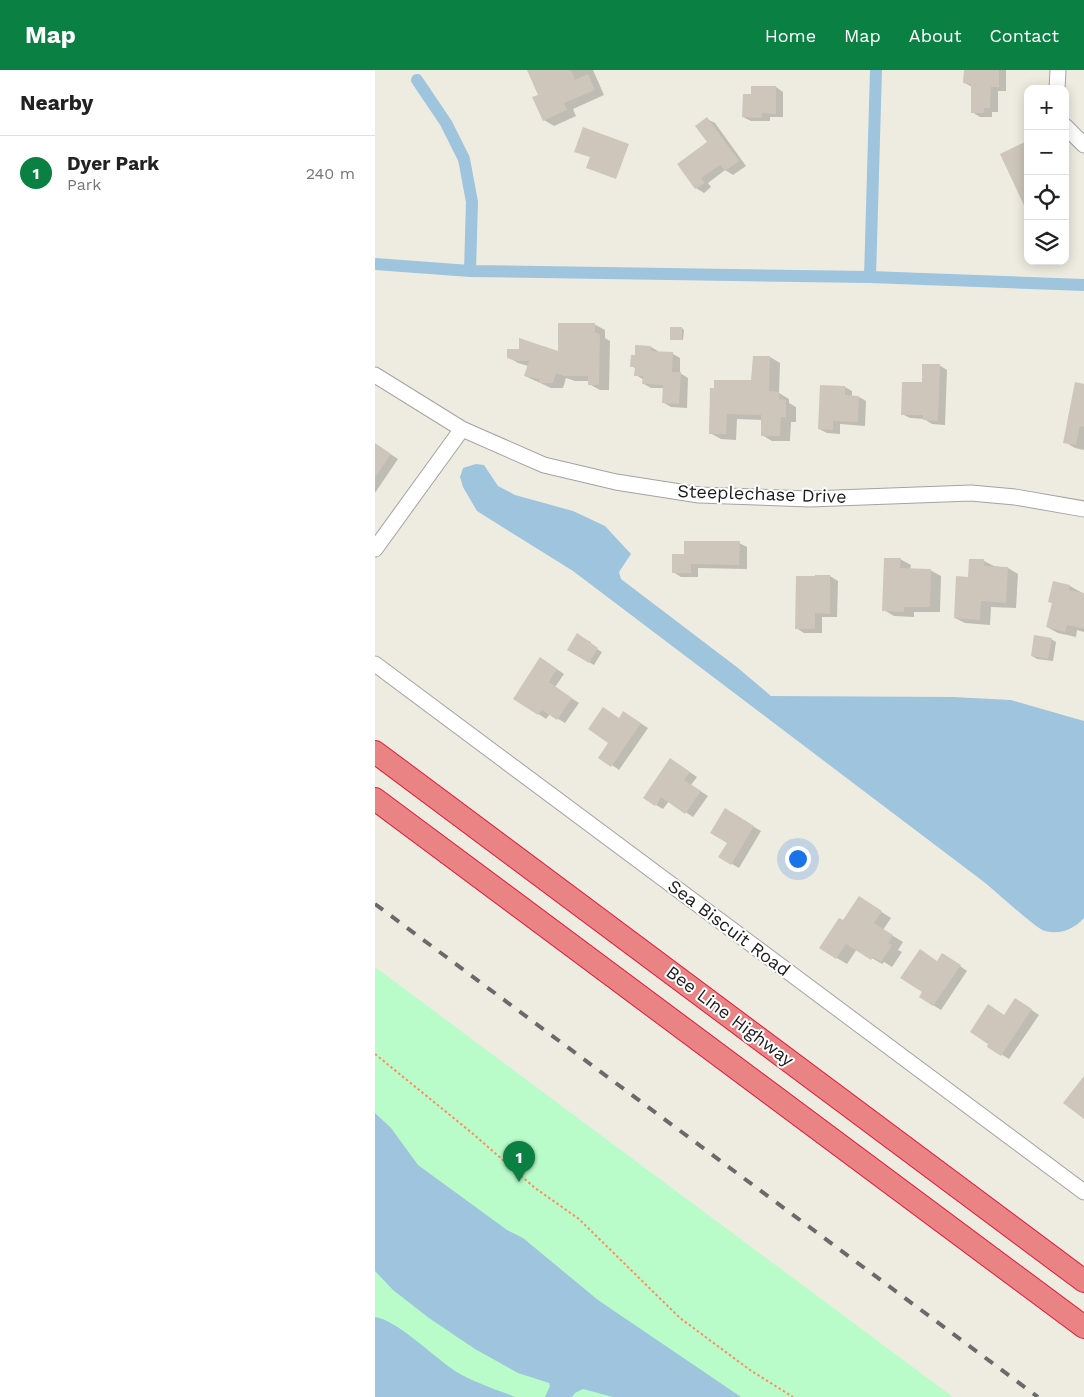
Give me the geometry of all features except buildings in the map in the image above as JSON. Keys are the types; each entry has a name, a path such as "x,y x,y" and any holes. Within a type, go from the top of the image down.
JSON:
{"highway":[{"name":"Bee Line Highway","path":"375,752 1084,1281"},
{"path":"375,799 1084,1327"}],"street":[{"path":"1057,85 1058,70"},
{"path":"1068,130 1084,145"},
{"name":"Steeplechase Drive","path":"375,375 462,430 545,465 616,482 699,495 809,499 971,493 1015,497 1084,509"},
{"path":"375,549 462,430"},
{"name":"Sea Biscuit Road","path":"375,664 1084,1192"}],"path":[{"path":"375,1054 472,1133 535,1188 579,1219 680,1318 750,1370 793,1397"}],"green space":[{"path":"375,967 953,1397 375,1397"}],"water":[{"path":"476,464 484,465 498,486 515,495 573,511 605,526 631,554 619,572 621,579 738,668 771,696 953,697 1011,700 1084,721 1084,918 1076,925 1062,932 1051,932 1041,929 984,882 573,571 477,511 463,487 460,477 463,468"},
{"path":"375,1113 391,1128 418,1165 507,1230 523,1238 598,1300 741,1397 613,1397 583,1389 572,1397 545,1397 550,1386 549,1383 518,1373 475,1349 429,1318 393,1290 375,1271"},
{"path":"375,1317 394,1325 462,1375 515,1397 375,1397"}],"waterway":[{"path":"870,277 876,70"},
{"path":"417,80 446,123 464,159 472,202 470,271"},
{"path":"375,264 470,271 870,277 1084,285"}],"railway":[{"path":"375,904 1038,1397"}],"place":[{"name":"Dyer Park","path":"519,1182"}]}
